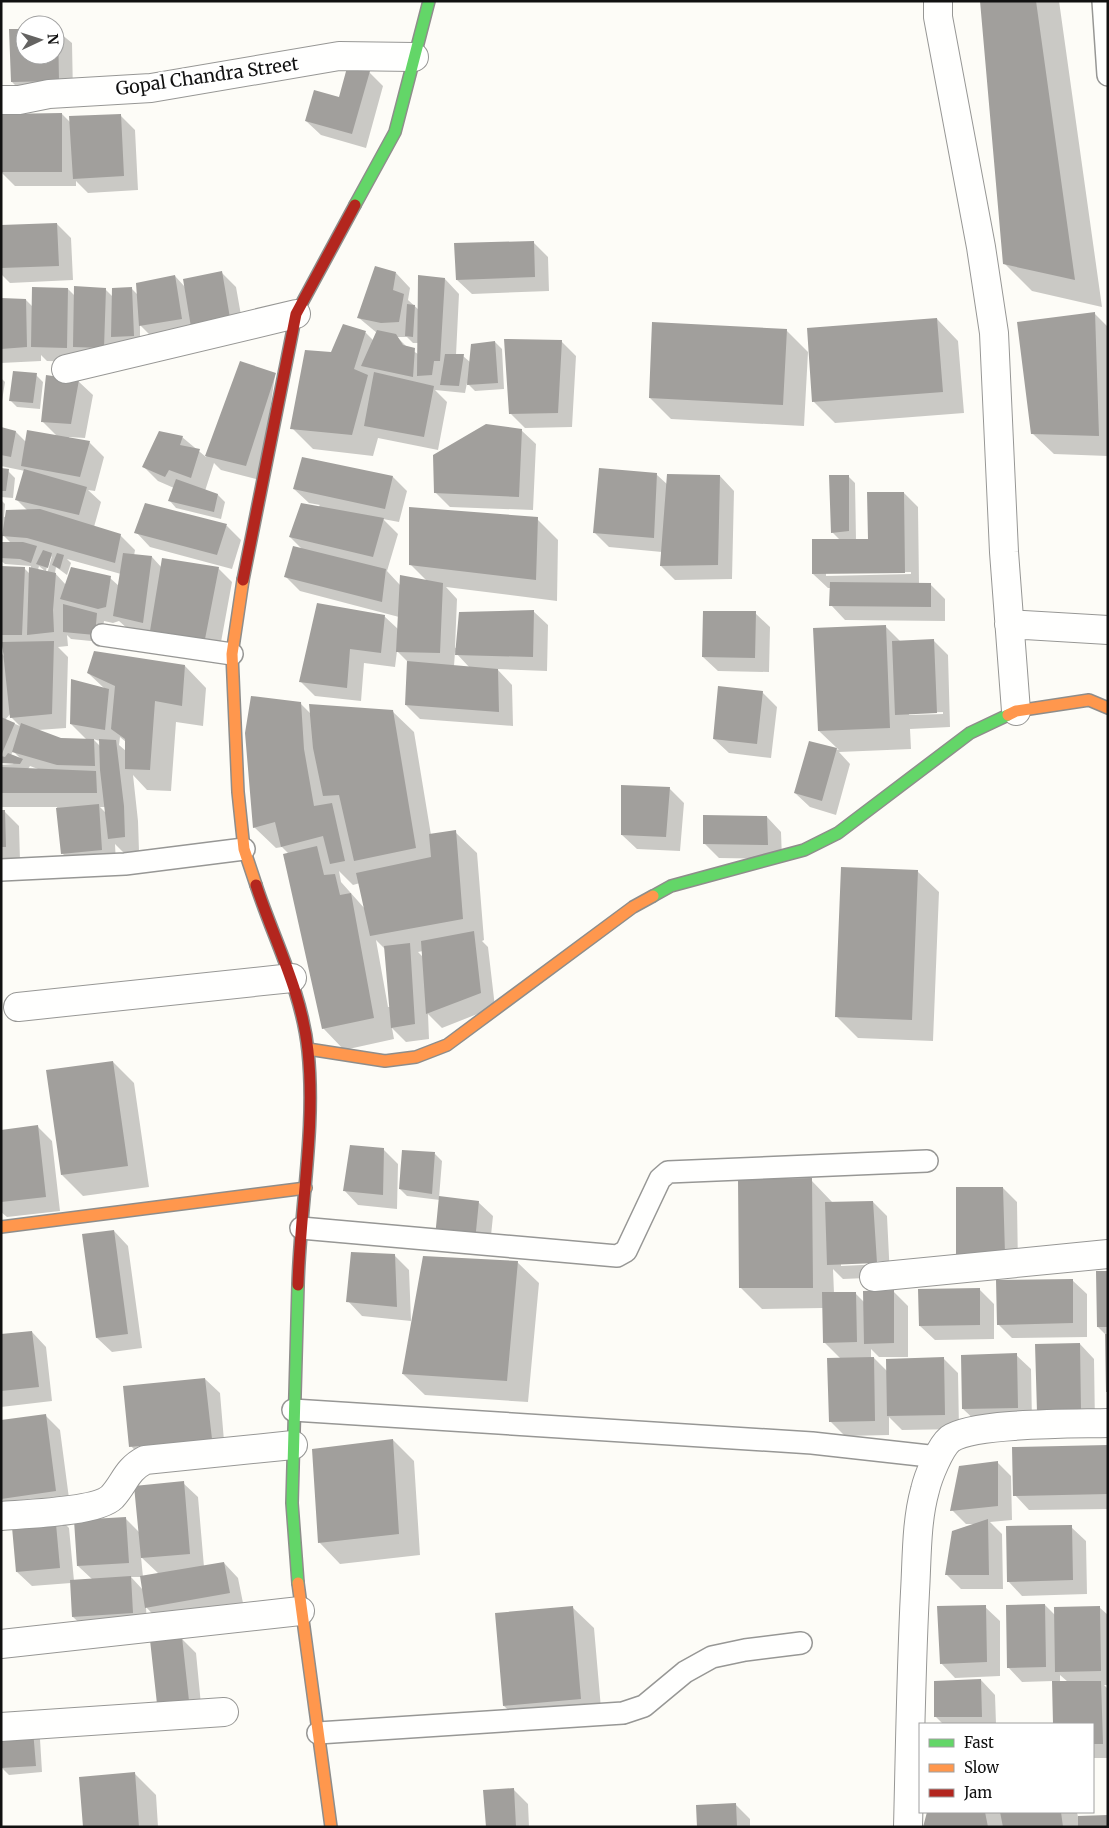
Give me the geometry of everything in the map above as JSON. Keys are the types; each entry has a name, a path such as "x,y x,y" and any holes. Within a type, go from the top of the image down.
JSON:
{"street":[{"path":"331,1827 300,1611 292,1503 293,1410 302,1228 311,1116 308,1049 292,978 261,901 244,849 238,792 232,654 246,559 296,314 395,132 429,1"},
{"path":"938,1 938,17 981,247 994,333 1009,624 1016,711"},
{"name":"Gopal Chandra Street","path":"1,100 19,100 49,94 151,88 339,56 414,57"},
{"path":"66,369 296,314"},
{"path":"1009,624 1108,630"},
{"path":"308,1049 385,1061 416,1057 447,1045 633,906 671,886 751,862 804,850 830,837 880,804 970,733 1016,711 1089,700 1108,708"},
{"path":"18,1007 292,978"},
{"path":"1,1227 306,1188"},
{"path":"874,1277 1108,1254"},
{"path":"908,1827 912,1648 918,1542 924,1490 938,1457 950,1439 974,1431 1015,1426 1108,1423"},
{"path":"1,1516 75,1509 98,1504 111,1497 133,1466 145,1460 293,1445"},
{"path":"1,1644 300,1611"},
{"path":"1,1727 224,1712"}],"lane":[{"path":"1103,1 1108,75"},
{"path":"102,636 232,654"},
{"path":"1,870 125,864 244,849"},
{"path":"302,1228 617,1256 626,1251 660,1179 668,1172 927,1161"},
{"path":"293,1410 812,1443 938,1457"},
{"path":"318,1733 623,1714 644,1706 685,1672 712,1657 745,1650 801,1643"}],"building":[{"path":"980,1 1036,1 1075,280 1003,264"},
{"path":"9,29 15,29 15,65 59,65 59,81 11,82"},
{"path":"348,64 370,71 352,134 305,121 314,90 339,97"},
{"path":"62,113 62,172 1,172 1,114"},
{"path":"121,114 124,176 73,179 69,116"},
{"path":"57,223 59,266 1,268 1,225"},
{"path":"534,241 535,277 456,280 454,243"},
{"path":"375,266 396,272 393,290 404,294 399,322 381,323 357,318"},
{"path":"222,271 230,318 191,327 183,279"},
{"path":"175,275 182,319 139,326 136,283"},
{"path":"418,275 445,278 440,361 434,361 432,375 417,376"},
{"path":"74,286 106,288 104,348 73,347"},
{"path":"32,287 68,288 67,348 31,347"},
{"path":"132,287 134,336 111,337 112,288"},
{"path":"1,298 26,299 27,347 1,349"},
{"path":"407,304 415,305 413,337 405,336"},
{"path":"1095,312 1099,436 1031,434 1017,322"},
{"path":"937,318 943,392 812,402 807,328"},
{"path":"652,322 787,329 783,405 649,398"},
{"path":"343,324 366,331 354,369 368,375 352,435 290,429 305,350 331,352"},
{"path":"377,330 396,334 403,345 415,348 413,377 361,366"},
{"path":"504,339 562,340 558,413 509,414"},
{"path":"495,341 498,383 467,385 471,344"},
{"path":"445,354 464,354 459,386 440,385"},
{"path":"240,361 276,373 246,466 205,456"},
{"path":"13,371 37,373 33,403 9,401"},
{"path":"374,372 434,386 424,437 364,426"},
{"path":"46,375 79,380 71,424 41,422"},
{"path":"486,424 522,429 519,497 434,493 433,455"},
{"path":"1,427 16,431 11,457 1,455"},
{"path":"27,430 90,441 80,477 21,466"},
{"path":"159,431 183,436 180,445 200,449 191,478 169,470 165,477 142,467"},
{"path":"302,457 393,476 385,509 293,489"},
{"path":"1,468 9,469 6,491 1,491"},
{"path":"599,468 657,473 654,538 593,533"},
{"path":"24,469 87,487 79,515 15,500"},
{"path":"667,474 720,475 718,565 660,566"},
{"path":"829,475 849,475 849,531 831,533"},
{"path":"176,479 218,494 214,512 168,501"},
{"path":"867,492 904,492 905,573 812,574 812,539 868,539"},
{"path":"145,503 227,524 217,555 134,533"},
{"path":"301,503 384,518 373,557 289,537"},
{"path":"409,507 538,517 536,580 409,565"},
{"path":"40,509 121,534 115,563 27,538 2,536 6,510"},
{"path":"1,542 23,542 37,546 31,563 20,559 1,558"},
{"path":"293,546 386,569 382,602 284,577"},
{"path":"43,550 52,553 48,568 36,564"},
{"path":"57,553 64,555 60,569 52,565"},
{"path":"123,553 152,556 143,623 113,616"},
{"path":"162,558 219,567 205,639 150,631"},
{"path":"1,566 25,567 22,635 1,635"},
{"path":"29,567 56,573 53,610 54,632 27,635"},
{"path":"71,567 111,576 106,607 98,609 60,599"},
{"path":"400,575 443,583 440,653 396,652"},
{"path":"830,582 931,583 931,607 829,606"},
{"path":"317,603 385,615 381,653 350,649 347,688 299,682"},
{"path":"63,604 97,613 95,635 63,632"},
{"path":"534,610 533,657 455,655 459,612"},
{"path":"703,611 756,611 755,658 702,657"},
{"path":"886,625 890,728 818,731 813,628"},
{"path":"934,639 937,713 895,715 892,641"},
{"path":"54,641 52,714 10,718 2,642"},
{"path":"94,651 185,665 182,706 155,701 150,770 125,769 125,739 111,729 115,686 87,673"},
{"path":"407,661 498,669 499,712 405,705"},
{"path":"71,679 109,689 105,730 70,724"},
{"path":"718,686 763,691 757,744 713,739"},
{"path":"251,696 301,702 304,749 314,806 332,803 345,861 330,864 323,836 281,847 275,822 253,828 245,733"},
{"path":"309,704 393,710 416,848 354,861 339,795 323,796 313,748"},
{"path":"1,717 15,723 1,756"},
{"path":"21,723 61,738 94,739 95,766 57,765 12,752"},
{"path":"99,739 116,740 124,806 125,837 108,839 100,770"},
{"path":"809,741 837,748 822,801 794,793"},
{"path":"8,753 23,759 20,764 1,763 1,756 5,757"},
{"path":"1,767 96,771 97,793 1,793"},
{"path":"621,785 670,787 666,837 621,835"},
{"path":"99,804 102,850 61,854 56,808"},
{"path":"1,810 5,810 6,847 1,847"},
{"path":"703,815 767,816 768,845 703,844"},
{"path":"456,830 463,919 370,936 356,873 431,857 429,834"},
{"path":"317,846 324,875 335,874 340,895 351,893 374,1018 322,1029 283,854"},
{"path":"841,867 918,870 912,1020 835,1017"},
{"path":"474,931 481,993 426,1014 421,941"},
{"path":"410,943 415,1024 391,1028 384,946"},
{"path":"113,1061 128,1166 61,1175 46,1070"},
{"path":"38,1125 46,1197 1,1202 1,1130"},
{"path":"350,1145 384,1148 383,1195 343,1191"},
{"path":"402,1150 435,1152 432,1194 399,1189"},
{"path":"812,1178 813,1288 739,1288 738,1179"},
{"path":"956,1187 1003,1187 1005,1254 956,1254"},
{"path":"439,1196 479,1201 475,1241 435,1237"},
{"path":"873,1201 877,1263 827,1265 825,1202"},
{"path":"114,1230 128,1334 96,1338 82,1234"},
{"path":"351,1252 395,1254 397,1307 346,1302"},
{"path":"423,1256 518,1261 507,1381 402,1374"},
{"path":"1096,1271 1108,1271 1108,1327 1097,1327"},
{"path":"1073,1279 1073,1323 997,1325 996,1280"},
{"path":"980,1288 980,1325 919,1326 918,1289"},
{"path":"894,1290 894,1343 864,1344 863,1291"},
{"path":"822,1292 856,1292 857,1342 823,1343"},
{"path":"32,1331 39,1387 1,1391 1,1334"},
{"path":"1105,1334 1108,1334 1108,1392 1106,1392"},
{"path":"1080,1343 1081,1411 1037,1412 1035,1344"},
{"path":"1017,1353 1018,1408 962,1409 961,1355"},
{"path":"874,1357 875,1421 829,1422 827,1358"},
{"path":"944,1357 945,1415 887,1416 886,1359"},
{"path":"205,1378 212,1439 129,1447 123,1386"},
{"path":"46,1414 56,1491 1,1499 1,1420"},
{"path":"393,1439 399,1534 318,1543 312,1449"},
{"path":"1108,1445 1108,1494 1013,1496 1012,1447"},
{"path":"998,1461 998,1506 950,1511 959,1466"},
{"path":"184,1481 190,1554 141,1558 134,1486"},
{"path":"55,1513 60,1568 16,1572 11,1516"},
{"path":"126,1517 129,1563 77,1566 74,1520"},
{"path":"988,1519 989,1575 945,1575 952,1531"},
{"path":"1072,1525 1073,1580 1007,1582 1006,1526"},
{"path":"224,1562 230,1593 145,1608 140,1576"},
{"path":"131,1576 133,1613 72,1617 70,1580"},
{"path":"1045,1604 1046,1667 1007,1668 1006,1605"},
{"path":"986,1605 987,1662 940,1664 937,1606"},
{"path":"573,1606 581,1699 503,1706 495,1613"},
{"path":"1100,1606 1101,1671 1055,1672 1054,1607"},
{"path":"182,1637 189,1701 157,1704 150,1640"},
{"path":"981,1679 982,1717 934,1717 934,1681"},
{"path":"1052,1681 1101,1681 1103,1744 1094,1744 1094,1723 1053,1723"},
{"path":"33,1730 36,1766 1,1768 1,1733"},
{"path":"135,1772 139,1827 83,1827 79,1777"},
{"path":"514,1788 516,1827 486,1827 483,1790"},
{"path":"736,1803 737,1827 697,1827 696,1805"},
{"path":"927,1813 985,1813 988,1827 923,1827"},
{"path":"1000,1813 1061,1813 1063,1827 1003,1827"},
{"path":"1108,1815 1108,1827 1078,1827 1078,1816"}],"traffic: fast":[{"path":"355,205 395,132 429,1"},
{"path":"653,896 671,886 804,850 838,833 970,733 1008,715"},
{"path":"298,1285 292,1503 298,1583"}],"traffic: slow":[{"path":"243,580 232,654 238,792 244,849 256,885"},
{"path":"1008,715 1016,711 1089,700 1108,708"},
{"path":"308,1049 385,1061 416,1057 447,1045 633,907 653,896"},
{"path":"1,1227 306,1188"},
{"path":"298,1583 331,1827"}],"traffic: jam":[{"path":"243,580 296,314 355,205"},
{"path":"256,885 294,987 305,1029 308,1051 310,1080 309,1139 298,1285"}]}
